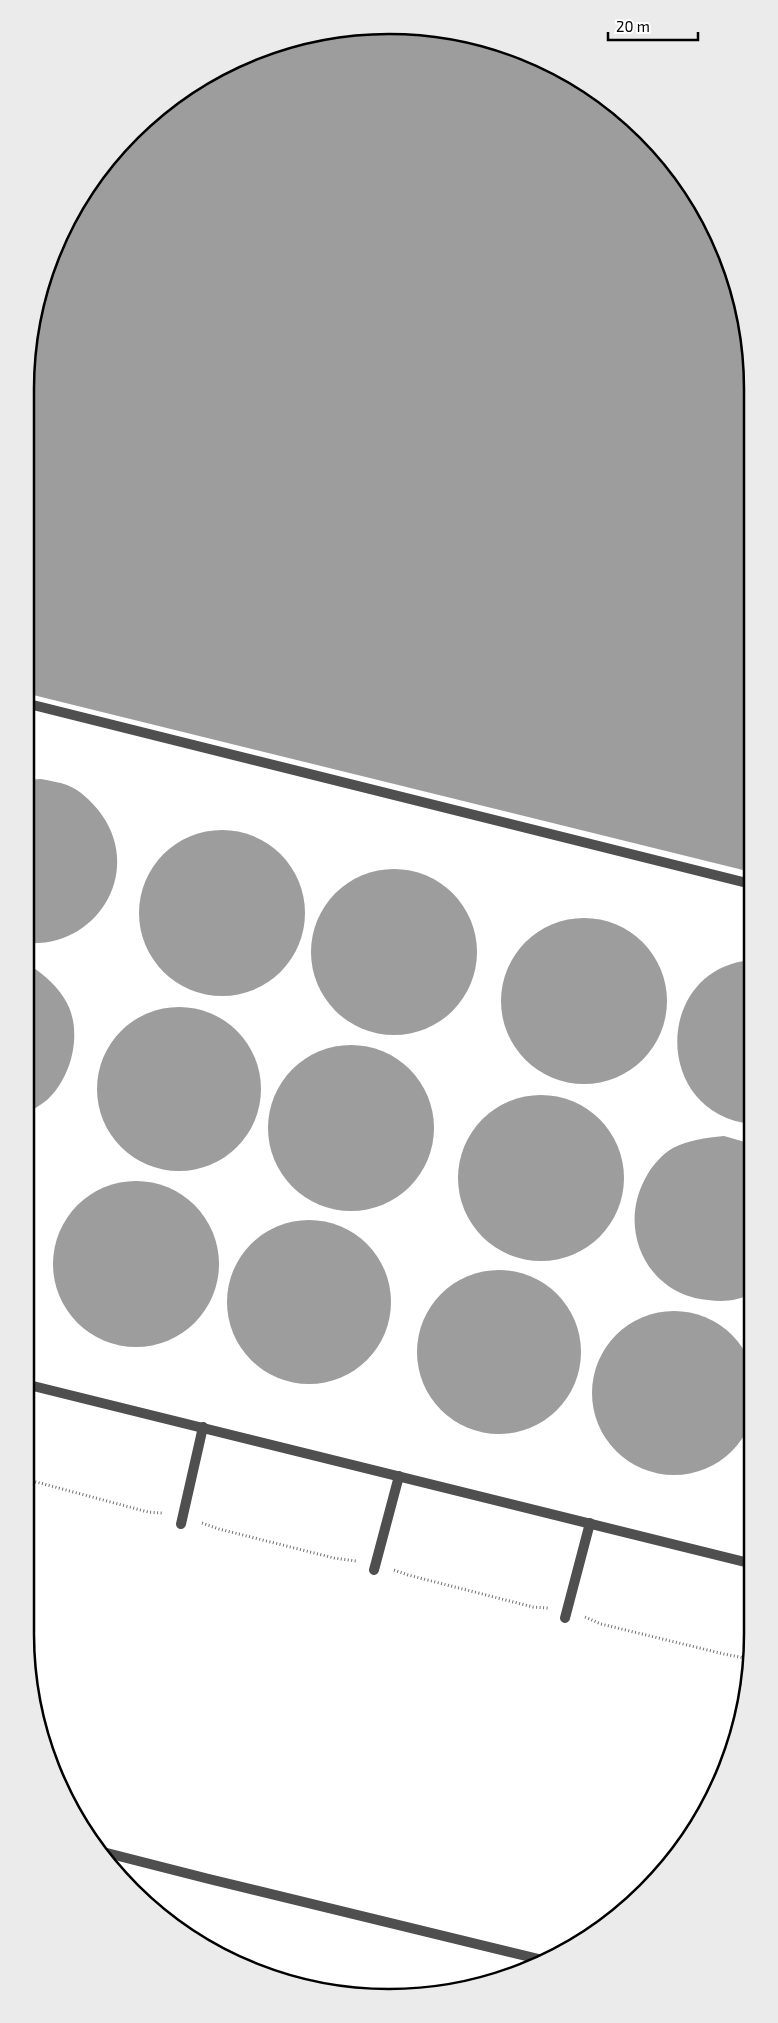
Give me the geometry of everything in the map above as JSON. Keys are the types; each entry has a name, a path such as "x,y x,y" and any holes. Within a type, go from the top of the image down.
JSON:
{"lane":[{"path":"34,705 744,882"},
{"path":"34,1388 203,1427 744,1562"},
{"path":"181,1524 203,1427"},
{"path":"374,1570 398,1476"},
{"path":"565,1618 590,1523"},
{"path":"110,1854 536,1957"}],"path":[{"path":"34,1481 148,1512 162,1513"},
{"path":"202,1523 325,1556 353,1560"},
{"path":"397,1571 408,1576 532,1607 544,1607"},
{"path":"588,1618 610,1626 743,1658"}],"shaded area":[{"path":"389,34 435,37 481,46 503,53 546,70 567,81 623,122 671,173 697,211 717,253 732,297 741,343 744,389 744,870 34,695 34,389 37,343 46,297 61,253 81,211 122,155 173,107 211,81 232,70 297,46 343,37 366,35"},
{"path":"34,779 61,783 72,787 85,796 99,811 112,834 117,857 115,880 107,901 93,919 74,933 51,941 34,942"},
{"path":"222,830 246,834 261,840 286,861 295,874 301,889 305,913 301,937 295,952 274,977 261,986 246,992 222,996 198,992 183,986 158,965 149,952 143,937 139,913 143,889 149,874 170,849 183,840 198,834"},
{"path":"394,869 418,873 433,879 458,900 467,913 473,928 477,952 473,976 467,991 446,1016 433,1025 418,1031 394,1035 370,1031 355,1025 330,1004 321,991 315,976 311,952 315,928 321,913 342,888 355,879 370,873"},
{"path":"584,918 608,922 623,928 648,949 657,962 663,977 667,1001 663,1025 657,1040 636,1065 623,1074 608,1080 584,1084 560,1080 545,1074 520,1053 511,1040 505,1025 501,1001 505,977 511,962 532,937 545,928 560,922"},
{"path":"744,962 744,1122 719,1114 696,1095 682,1070 677,1042 682,1013 696,988 719,969"},
{"path":"34,969 60,992 70,1010 73,1023 73,1051 69,1065 56,1090 45,1102 34,1109"},
{"path":"187,1007 203,1010 218,1016 243,1037 252,1050 258,1065 261,1089 260,1105 252,1128 231,1153 218,1162 203,1168 171,1171 155,1168 133,1158 110,1135 98,1105 97,1081 100,1065 110,1043 133,1020 163,1008"},
{"path":"351,1045 375,1049 390,1055 415,1076 424,1089 430,1104 434,1128 430,1152 424,1167 403,1192 390,1201 375,1207 351,1211 327,1207 312,1201 287,1180 278,1167 272,1152 268,1128 272,1104 278,1089 299,1064 312,1055 327,1049"},
{"path":"541,1095 565,1099 580,1105 605,1126 614,1139 620,1154 624,1178 620,1202 614,1217 593,1242 580,1251 565,1257 541,1261 517,1257 502,1251 477,1230 468,1217 462,1202 458,1178 462,1154 468,1139 489,1114 502,1105 517,1099"},
{"path":"724,1136 744,1142 744,1297 731,1300 708,1300 687,1295 669,1286 654,1273 644,1257 637,1239 635,1219 637,1199 645,1179 653,1166 673,1148 704,1139"},
{"path":"136,1181 160,1185 175,1191 200,1212 209,1225 215,1240 219,1264 215,1288 209,1303 188,1328 175,1337 160,1343 136,1347 112,1343 97,1337 72,1316 63,1303 57,1288 53,1264 57,1240 63,1225 84,1200 97,1191 112,1185"},
{"path":"317,1220 333,1223 348,1229 373,1250 382,1263 388,1278 391,1302 390,1318 382,1341 361,1366 348,1375 333,1381 301,1384 285,1381 263,1371 240,1348 228,1318 227,1294 230,1278 240,1256 263,1233 293,1221"},
{"path":"507,1270 523,1273 538,1279 563,1300 572,1313 578,1328 581,1352 580,1368 572,1391 551,1416 538,1425 523,1431 491,1434 475,1431 453,1421 430,1398 418,1368 417,1344 420,1328 430,1306 453,1283 483,1271"},
{"path":"658,1312 690,1312 705,1317 726,1329 744,1350 744,1436 726,1457 698,1472 666,1475 650,1472 635,1465 622,1457 610,1445 595,1417 592,1385 595,1369 602,1354 610,1341 622,1329 643,1317"}]}
